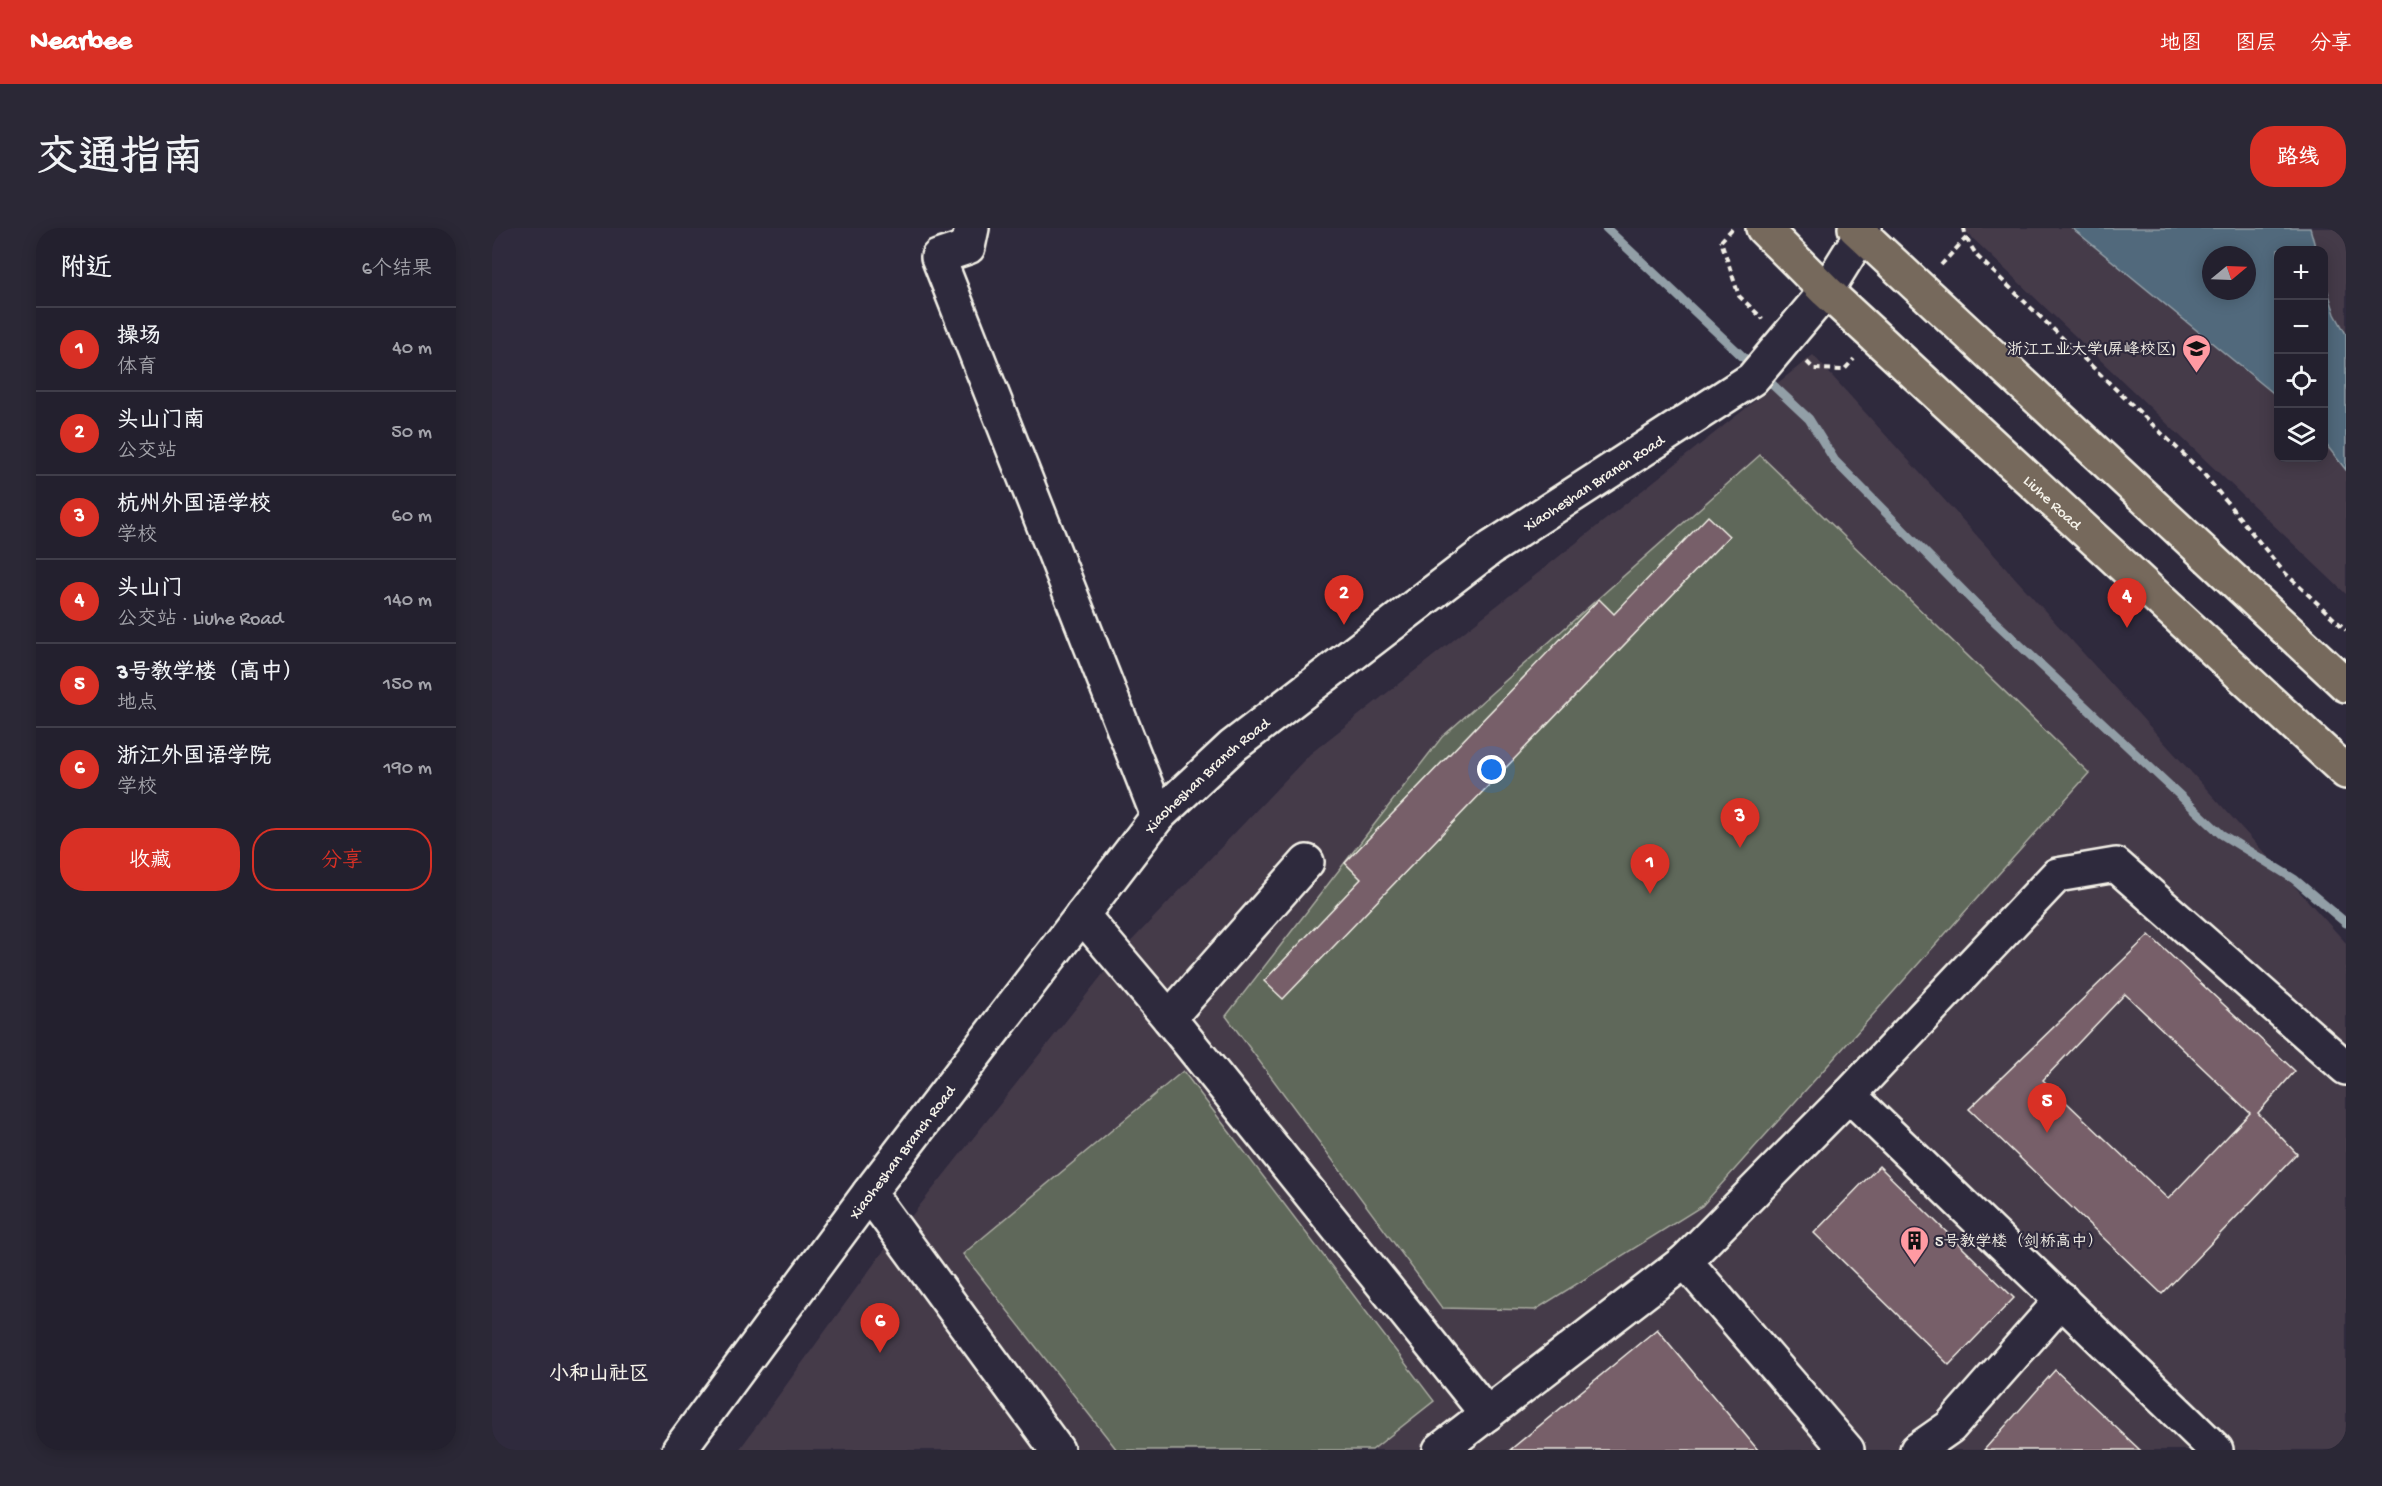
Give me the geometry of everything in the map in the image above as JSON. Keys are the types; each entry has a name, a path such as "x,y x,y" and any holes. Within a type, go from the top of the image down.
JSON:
{"main road":[{"name":"Liuhe Road","path":"1763,228 1826,291 2346,772"},
{"path":"1863,230 2346,685"}],"street":[{"name":"Xiaoheshan Branch Road","path":"679,1450 869,1193 1158,816 1233,746 1491,548 1759,371 1826,291 1863,230"},
{"path":"970,237 938,257 1158,816"},
{"path":"1169,1018 1307,862"},
{"path":"1440,1450 1685,1261 1849,1095 2057,875 2116,865 2346,1068"},
{"path":"1082,915 1169,1018 1487,1414"},
{"path":"1849,1095 2216,1450"},
{"path":"869,1193 1058,1450"},
{"path":"1685,1261 1847,1450"},
{"path":"1917,1450 1950,1427 2062,1300"}],"path":[{"path":"1966,238 1977,256 2203,473 2283,571 2346,630"}],"shaded area":[{"name":"浙江工业大学(屏峰校区)","path":"1962,228 2346,228 2346,594"},
{"path":"1813,355 2346,943 2346,1450 739,1450 879,1257 1118,955 1310,754"}],"green space":[{"path":"1760,455 2089,773 1702,1206 1535,1310 1442,1308 1226,1016 1442,737"},
{"path":"1183,1071 1434,1401 1372,1450 1117,1450 963,1254"}],"water":[{"path":"2072,228 2310,228 2315,246 2274,246 2274,394"},
{"path":"2328,292 2335,314 2346,334 2346,470 2328,447"}],"building":[{"path":"1708,516 1729,536 1283,999 1264,981 1361,879 1345,863 1599,599 1614,614"},
{"path":"2149,935 2295,1071 2258,1113 2297,1154 2162,1294 1969,1109","holes":["2125,994 2250,1113 2168,1199 2043,1080"]},
{"name":"5号教学楼（剑桥高中）","path":"1879,1166 2014,1298 1949,1365 1814,1233"},
{"path":"1657,1329 1758,1450 1510,1450"},
{"path":"2055,1370 2140,1450 1984,1450"}],"waterway":[{"path":"1606,228 1809,419 1835,461 1975,603 2221,834 2294,879 2346,923"}],"place":[{"name":"浙江工业大学(屏峰校区)","path":"2197,374"},
{"name":"头山门南","path":"1344,625"},
{"name":"头山门","path":"2127,628"},
{"name":"杭州外国语学校","path":"1740,848"},
{"name":"操场","path":"1650,894"},
{"name":"3号教学楼（高中）","path":"2047,1133"},
{"name":"5号教学楼（剑桥高中）","path":"1914,1266"},
{"name":"浙江外国语学院","path":"880,1353"}],"district":[{"name":"小和山社区","path":"599,1372"}]}
